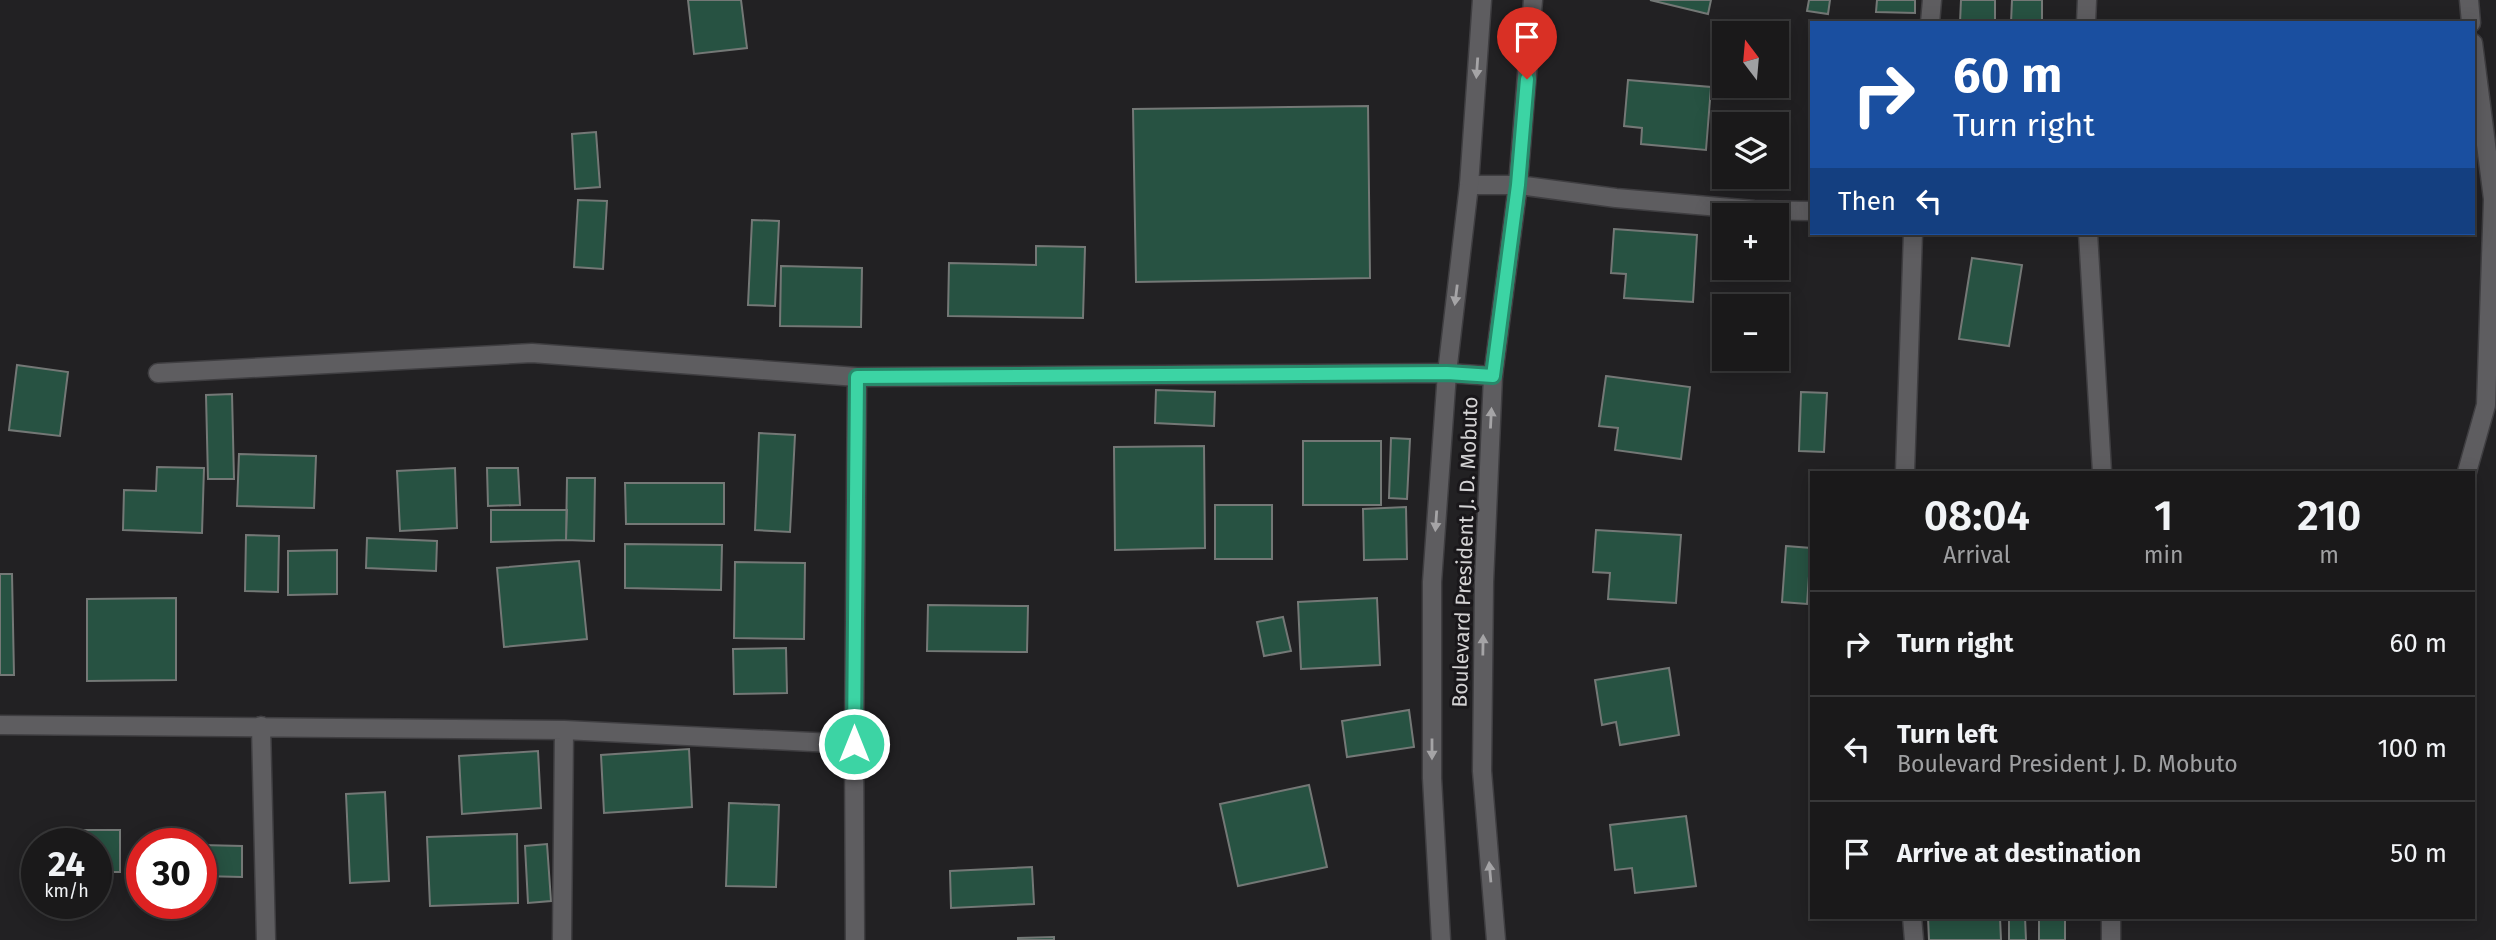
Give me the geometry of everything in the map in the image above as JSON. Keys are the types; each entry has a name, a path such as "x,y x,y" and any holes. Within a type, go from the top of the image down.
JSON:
{"street":[{"name":"Boulevard President J. D. Mobuto","path":"1441,940 1432,778 1432,582 1447,373 1469,185 1482,0"},
{"name":"Boulevard President J. D. Mobuto","path":"1496,940 1482,771 1484,582 1493,376 1518,185 1534,0"},
{"path":"1930,21 1932,0"},
{"path":"2086,21 2087,0"},
{"path":"2469,0 2471,21"},
{"path":"2467,471 2486,405 2493,200 2475,59"},
{"path":"1469,185 1518,185 1616,198 1754,210 1810,211"},
{"path":"1905,471 1913,235"},
{"path":"2088,235 2102,471"},
{"path":"158,373 532,352 857,377 1447,373 1493,376"},
{"path":"855,940 857,377"},
{"path":"0,725 564,730 854,744"},
{"path":"261,726 266,940"},
{"path":"562,940 564,730"},
{"path":"1912,919 1914,940"},
{"path":"2111,919 2111,940"}],"building":[{"path":"688,0 741,0 747,48 694,54"},
{"path":"1650,0 1711,0 1708,14"},
{"path":"1809,0 1830,0 1828,14 1807,11"},
{"path":"1877,0 1915,0 1915,13 1876,12"},
{"path":"1961,0 1995,0 1995,21 1960,21"},
{"path":"2012,0 2042,0 2042,21 2011,21"},
{"path":"1628,80 1711,87 1706,150 1641,144 1642,128 1624,126"},
{"path":"1368,106 1370,278 1136,282 1133,109"},
{"path":"596,132 600,187 575,189 572,134"},
{"path":"578,200 607,201 603,269 574,267"},
{"path":"752,220 779,221 775,306 748,305"},
{"path":"1614,229 1697,235 1693,302 1624,298 1626,274 1611,273"},
{"path":"1036,246 1085,247 1083,318 948,316 949,263 1036,265"},
{"path":"1972,258 2022,265 2009,346 1959,339"},
{"path":"781,266 862,268 861,327 780,326"},
{"path":"17,365 68,372 60,436 9,430"},
{"path":"1606,376 1690,387 1681,459 1615,450 1618,428 1599,426"},
{"path":"1156,390 1215,392 1214,426 1155,423"},
{"path":"1801,392 1827,393 1824,452 1799,451"},
{"path":"232,394 234,479 208,479 206,395"},
{"path":"759,433 795,435 790,532 755,530"},
{"path":"1391,438 1410,439 1407,499 1389,498"},
{"path":"1303,441 1381,441 1381,505 1303,505"},
{"path":"1204,446 1205,548 1115,550 1114,447"},
{"path":"239,454 316,456 314,508 237,506"},
{"path":"157,467 204,468 202,533 123,530 124,490 156,491"},
{"path":"455,468 457,528 400,531 397,471"},
{"path":"487,468 518,468 520,505 488,506"},
{"path":"567,478 595,478 594,541 566,540"},
{"path":"625,483 724,483 724,524 626,524"},
{"path":"1215,505 1272,505 1272,559 1215,559"},
{"path":"1406,507 1407,559 1364,560 1363,509"},
{"path":"491,510 567,510 566,540 491,542"},
{"path":"1596,530 1681,535 1676,603 1608,599 1610,573 1593,572"},
{"path":"246,535 279,536 278,592 245,591"},
{"path":"367,538 437,541 436,571 366,568"},
{"path":"625,544 722,545 721,590 625,588"},
{"path":"1786,546 1810,548 1807,604 1782,602"},
{"path":"337,550 337,594 288,595 288,551"},
{"path":"579,561 587,639 504,647 497,568"},
{"path":"735,562 805,563 804,639 734,638"},
{"path":"0,574 12,574 14,675 0,675"},
{"path":"176,598 176,680 87,681 87,599"},
{"path":"1377,598 1380,665 1301,669 1298,602"},
{"path":"928,605 1028,606 1027,652 927,651"},
{"path":"1283,617 1291,651 1264,656 1257,622"},
{"path":"786,648 787,693 734,694 733,649"},
{"path":"1669,668 1679,735 1620,745 1616,722 1602,725 1595,680"},
{"path":"1409,710 1414,747 1347,757 1342,721"},
{"path":"689,749 692,807 604,813 601,755"},
{"path":"538,751 541,808 462,814 459,756"},
{"path":"1309,785 1327,867 1238,886 1220,804"},
{"path":"385,792 389,881 350,883 346,794"},
{"path":"729,803 779,805 776,887 726,886"},
{"path":"1686,816 1696,886 1635,893 1632,868 1615,870 1610,825"},
{"path":"112,830 120,830 120,872 112,872"},
{"path":"517,834 518,903 430,906 427,837"},
{"path":"547,844 551,901 528,903 525,846"},
{"path":"217,845 242,846 242,877 217,876"},
{"path":"1032,867 1034,904 951,908 950,871"},
{"path":"1928,919 2000,919 2001,940 1929,940"},
{"path":"2009,919 2025,919 2026,940 2009,940"},
{"path":"2039,919 2065,919 2065,940 2039,940"},
{"path":"1054,937 1054,940 1018,940 1018,938"}],"route":[{"path":"854,744 857,377 1447,373 1493,376 1518,185 1527,79"}]}
